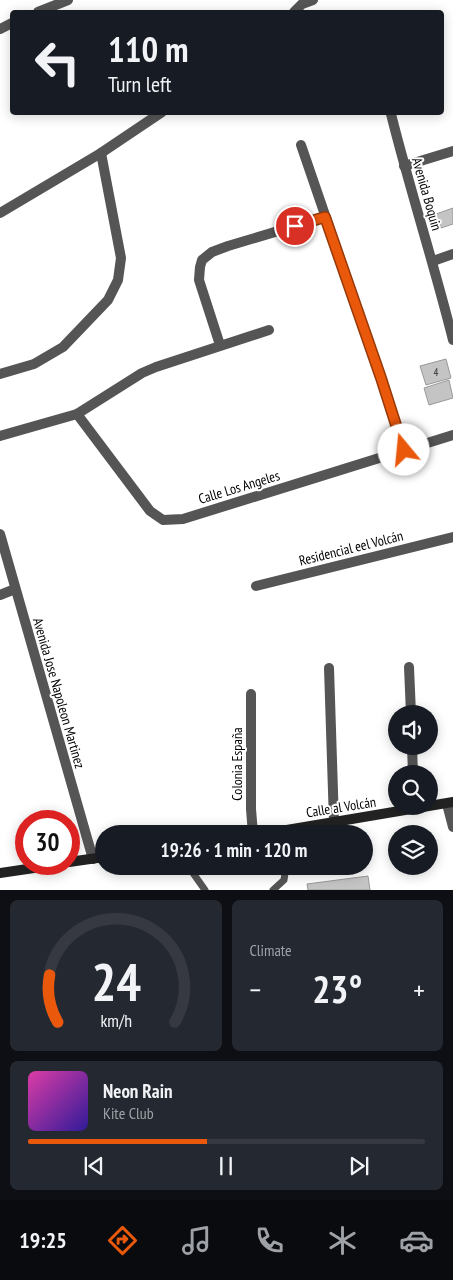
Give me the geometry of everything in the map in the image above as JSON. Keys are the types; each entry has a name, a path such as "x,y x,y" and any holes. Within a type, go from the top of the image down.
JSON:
{"main road":[{"name":"Calle al Volcán","path":"320,825 388,812"},
{"path":"80,861 95,859"},
{"path":"0,873 15,871"}],"street":[{"path":"43,10 68,0"},
{"path":"301,2 313,0"},
{"path":"0,213 101,153 158,115"},
{"name":"Avenida Boquin","path":"391,115 404,166 433,261 453,340"},
{"path":"300,146 381,378 404,450"},
{"path":"404,166 453,151"},
{"path":"0,374 34,364 63,347 108,300 118,280 121,258 101,153"},
{"path":"220,345 200,280 202,260 212,252 228,246 325,217"},
{"path":"433,261 453,254"},
{"path":"0,436 77,414 156,366 269,330"},
{"name":"Calle Los Angeles","path":"77,414 150,510 163,520 183,519 453,435"},
{"name":"Avenida Jose Napoleon Martinez","path":"0,534 15,589 95,845"},
{"name":"Residencial eel Volcán","path":"256,586 453,538"},
{"path":"0,594 15,589"},
{"path":"409,667 411,705"},
{"path":"329,668 334,822"},
{"name":"Colonia España","path":"251,694 252,825"},
{"path":"450,803 453,827"}],"lane":[{"path":"194,875 205,890"},
{"path":"273,890 284,880 285,875"}],"building":[{"path":"453,208 453,224 441,228 436,214"},
{"path":"446,359 451,378 426,385 420,366"},
{"path":"449,380 453,398 429,405 424,388"},
{"path":"368,876 370,890 308,890 307,884"}],"route":[{"path":"295,226 325,217 404,450"}]}
